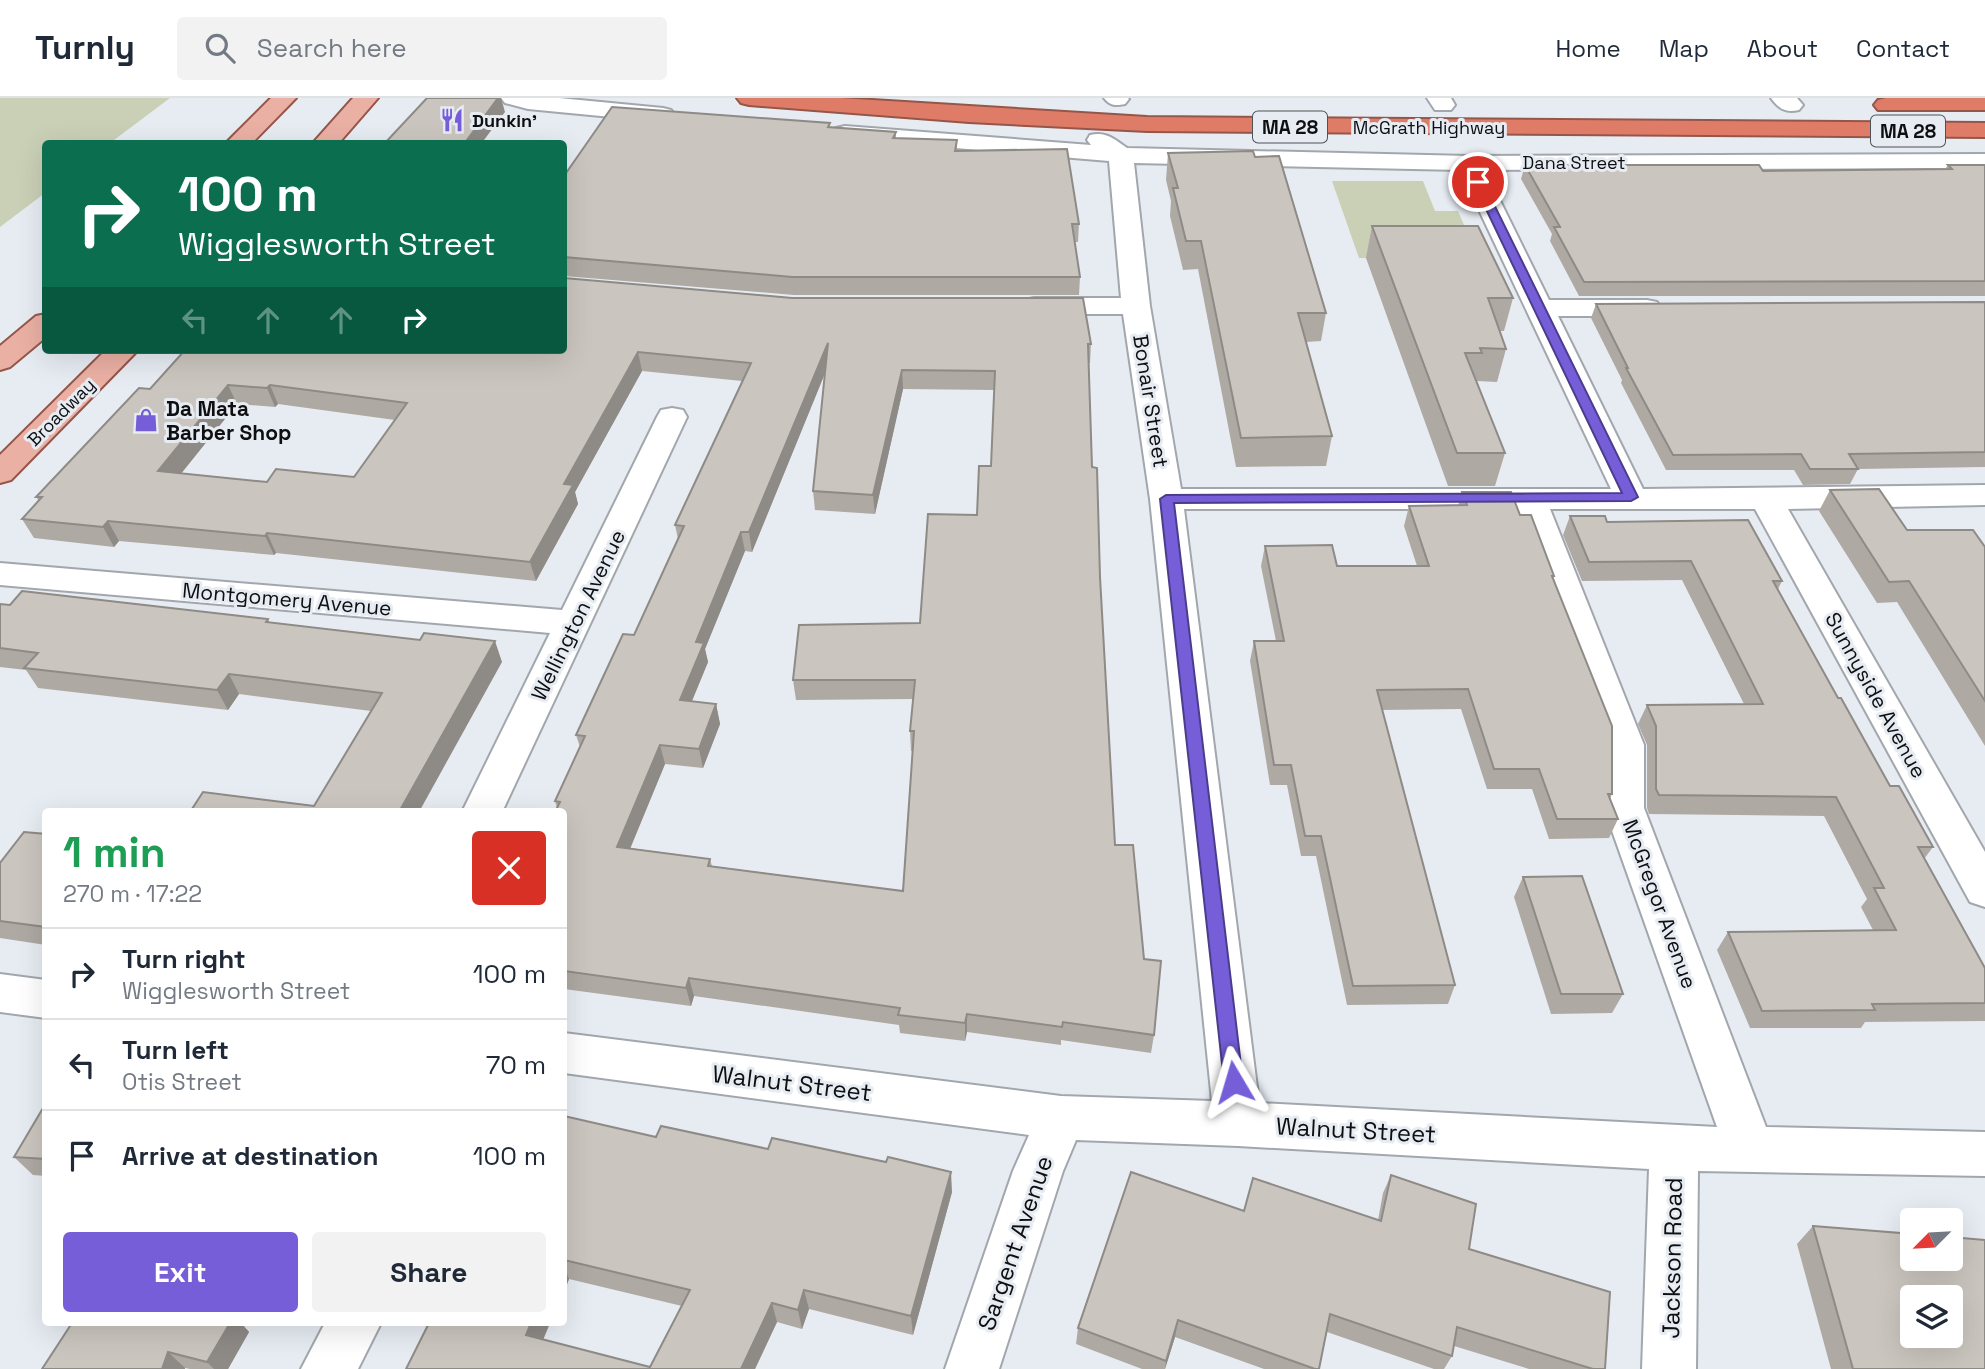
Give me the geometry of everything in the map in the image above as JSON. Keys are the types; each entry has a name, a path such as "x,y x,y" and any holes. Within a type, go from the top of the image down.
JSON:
{"highway":[{"name":"McGrath Highway","path":"749,98 1071,121 1278,127 1985,130"},
{"name":"McGrath Highway","path":"1126,99 1441,102 1552,106"},
{"path":"1760,106 1787,102 1818,105"},
{"name":"MA 28","path":"1865,105 1985,103"}],"main road":[{"path":"241,140 284,98"},
{"path":"328,140 366,98"},
{"path":"0,361 42,325"},
{"name":"Broadway","path":"0,473 119,354"}],"street":[{"path":"513,98 528,102 684,117"},
{"path":"1071,121 1121,155"},
{"name":"Dana Street","path":"818,130 1121,155 1469,163 1985,161"},
{"name":"Bonair Street","path":"1121,155 1136,306 1166,499 1238,1124"},
{"path":"1469,163 1631,497"},
{"path":"1002,306 1136,306"},
{"path":"1539,309 1669,308"},
{"name":"Wellington Avenue","path":"484,808 672,416"},
{"path":"1166,499 1631,497 1767,501 1985,495"},
{"name":"McGregor Avenue","path":"1529,499 1625,745 1624,808 1750,1150"},
{"name":"Sunnyside Avenue","path":"1767,501 1985,890"},
{"name":"Montgomery Avenue","path":"0,574 575,623"},
{"path":"0,993 42,998"},
{"name":"Walnut Street","path":"567,1053 1060,1118 1238,1124 1674,1148 1985,1154"},
{"name":"Sargent Avenue","path":"972,1369 1038,1171 1060,1118"},
{"name":"Jackson Road","path":"1669,1369 1674,1148"},
{"path":"328,1369 353,1326"}],"green space":[{"path":"0,98 170,98 114,140 42,140 42,195 0,227"},
{"path":"1332,181 1423,181 1435,211 1458,211 1478,258 1359,258"}],"building":[{"path":"427,98 498,98 467,140 388,140"},
{"path":"612,107 830,123 828,127 896,132 893,138 957,140 955,151 1067,149 1079,224 1072,224 1080,277 792,277 567,257 567,172"},
{"path":"1253,151 1255,157 1279,156 1326,313 1298,313 1332,436 1241,438 1201,241 1186,241 1173,188 1178,188 1168,153"},
{"path":"1525,165 1759,165 1763,171 1952,169 1948,165 1985,165 1985,281 1584,282 1554,227 1560,227"},
{"path":"1372,226 1478,226 1513,298 1488,298 1506,349 1480,348 1482,353 1465,353 1505,453 1457,453"},
{"path":"567,278 792,298 1083,298 1091,344 1088,344 1092,467 1097,468 1100,577 1115,845 1133,845 1144,959 1161,961 1154,1035 1063,1022 1062,1027 967,1014 965,1023 898,1015 900,1008 689,978 686,988 567,971 567,808 557,808 560,802 555,801 585,736 576,735 623,634 634,635 684,526 675,525 751,363 638,352 564,484 573,485 530,562 267,533 265,536 108,521 103,527 22,519 42,497 36,497 139,388 150,389 181,354 567,354","holes":["828,343 813,491 873,495 902,370 995,371 991,466 979,466 977,515 928,514 920,623 799,625 793,680 915,680 903,891 708,866 710,859 617,847 660,745 699,749 716,704 680,700 704,643 696,642 741,532 749,532","228,385 267,388 270,385 407,403 354,477 276,469 267,482 158,471"]},
{"path":"1985,302 1985,452 1849,454 1858,469 1810,469 1801,454 1673,455 1626,368 1596,304"},
{"path":"1879,489 1907,530 1973,530 1985,547 1985,701 1909,581 1889,582 1830,490"},
{"path":"1462,492 1511,492 1520,515 1531,515 1552,576 1612,726 1612,794 1608,794 1618,819 1557,819 1539,769 1494,769 1468,689 1377,690 1455,985 1353,986 1321,836 1305,836 1291,765 1274,765 1254,641 1284,641 1265,546 1332,545 1337,566 1429,566 1409,506 1467,505"},
{"path":"1570,516 1605,516 1607,522 1748,520 1782,581 1773,581 1838,698 1841,698 1890,786 1899,786 1933,847 1918,847 1985,968 1985,1003 1872,1004 1875,1010 1762,1011 1728,932 1896,930 1874,888 1884,888 1836,797 1659,795 1656,789 1656,726 1647,705 1763,704 1691,561 1589,562"},
{"path":"22,591 268,619 266,622 420,640 424,633 495,641 401,808 193,808 203,792 314,806 382,693 229,674 217,690 24,668 38,653 0,648 0,604 10,605"},
{"path":"24,832 42,834 42,926 0,921 0,863"},
{"path":"1582,876 1623,994 1561,994 1523,877"},
{"path":"42,1110 42,1159 14,1157"},
{"path":"567,1117 656,1137 661,1126 768,1149 772,1138 886,1162 888,1157 951,1172 911,1316 804,1290 798,1310 772,1303 741,1369 406,1369 428,1326 530,1326 526,1335 650,1367 690,1290 567,1261"},
{"path":"1131,1172 1244,1211 1253,1178 1381,1221 1391,1175 1476,1204 1469,1249 1610,1292 1605,1369 1593,1369 1457,1327 1452,1356 1330,1314 1319,1369 1178,1320 1166,1361 1078,1328"},
{"path":"1813,1226 1900,1233 1900,1271 1963,1271 1964,1238 1985,1240 1985,1369 1853,1369"},
{"path":"70,1326 228,1326 207,1362 168,1352 162,1369 42,1369"}],"place":[{"name":"Dunkin'","path":"452,120"},
{"name":"Da Mata Barber Shop","path":"146,420"}],"route":[{"path":"1234,1082 1166,499 1631,497 1478,182"}]}
